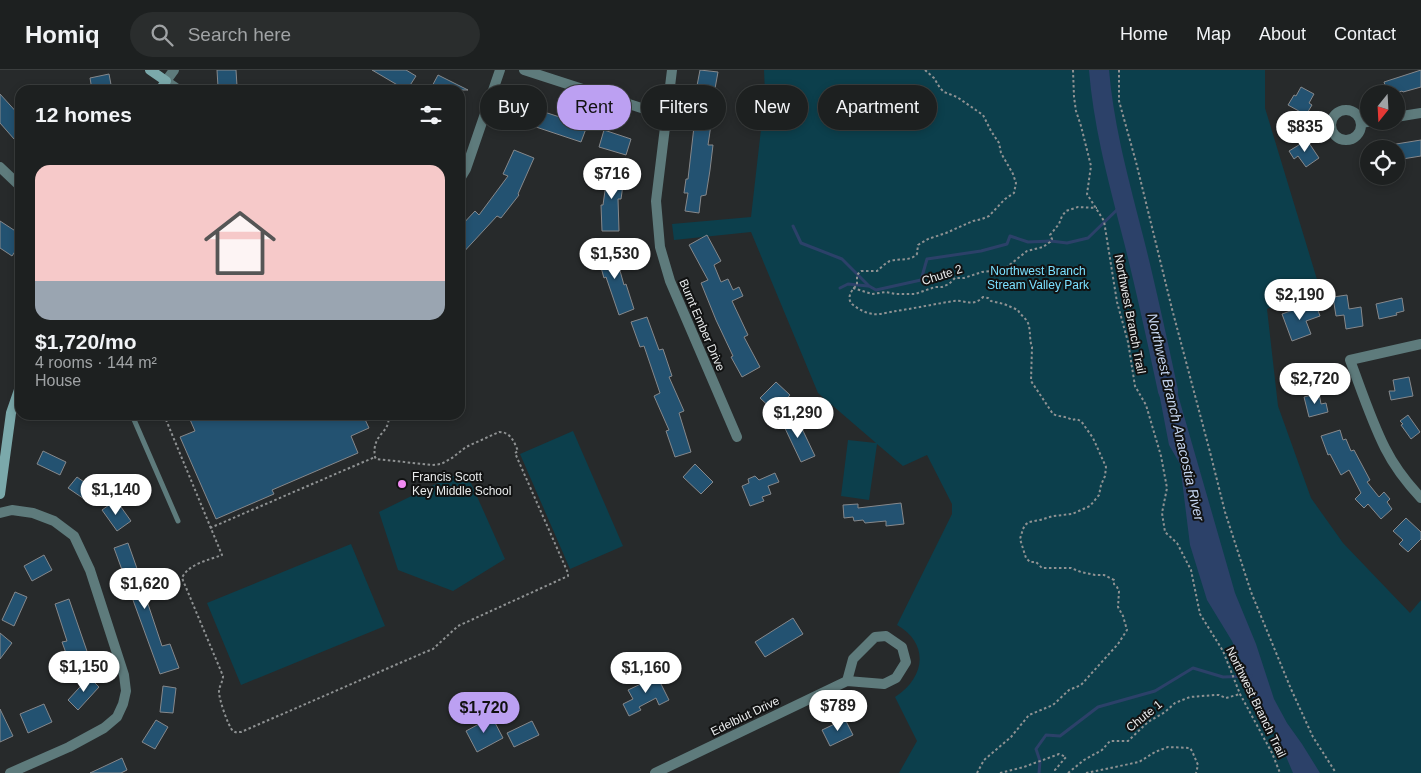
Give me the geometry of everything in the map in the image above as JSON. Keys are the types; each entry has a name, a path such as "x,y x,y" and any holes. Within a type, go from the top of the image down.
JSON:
{"street":[{"path":"150,70 172,85"},
{"path":"163,85 174,70"},
{"path":"465,171 500,70"},
{"path":"524,70 641,108"},
{"name":"Burnt Ember Drive","path":"670,85 672,70"},
{"path":"1405,117 1421,114"},
{"name":"Burnt Ember Drive","path":"664,130 656,201 660,248 670,281 737,437"},
{"path":"0,167 15,181"},
{"path":"1421,344 1350,360 1385,448 1395,466 1421,498"},
{"path":"0,494 11,412 15,401"},
{"path":"0,513 12,510 33,513 54,521 74,536 90,570 124,674 126,691 123,704 116,717 104,728 69,747 10,773"},
{"path":"886,636 902,647 906,662 896,678 884,684 847,681 853,659 875,637 886,636"},
{"name":"Edelblut Drive","path":"655,773 847,681"}],"lane":[{"path":"134,420 178,521"}],"path":[{"path":"925,70 934,78 944,92 957,97 983,115 999,143 999,149 1005,161 1016,179 1016,188 1014,193 989,216 928,239 918,245 918,254 914,257 892,261 877,271 861,271 857,275 857,284 849,297 850,301 857,308 875,314 933,306 954,301 969,303 980,301 983,297 988,298 991,302 1004,304 1018,310 1027,322 1030,332 1032,347 1031,382 1053,414 1081,421 1093,438 1106,467 1099,495 1090,506 1072,514 1053,516 1029,522 1025,525 1020,539 1026,558 1030,562 1036,562 1042,568 1071,568 1114,580 1114,584 1118,587 1119,591 1118,607 1127,630 1118,644 1081,685 1069,690 1053,705 1030,715 1011,738 984,760 977,773"},
{"name":"Northwest Branch Trail","path":"1073,70 1076,111 1091,166 1087,194 1104,222 1117,302 1128,342 1135,386 1146,405 1161,456 1167,488 1162,513 1165,532 1176,543 1191,570 1200,614 1223,651 1240,694 1272,753 1280,773"},
{"path":"1119,70 1120,101 1224,512 1251,592 1291,689 1313,737 1336,773"},
{"name":"Chute 2","path":"853,288 872,294 886,292 915,294 935,287 942,287 949,284 955,278 964,278 982,272 1002,270 1026,252 1042,248 1050,242 1052,239 1050,235 1066,211 1078,207 1097,208"},
{"path":"166,420 222,555 190,568 184,572 182,578 223,676 219,690 220,695 229,725 236,732 241,732 428,651 458,626 568,576 515,453 518,452 516,446 507,433 499,432 466,447 441,464 432,465 381,460 375,457"},
{"path":"375,457 375,443 388,426 389,420"},
{"path":"210,528 375,457"},
{"name":"Chute 1","path":"1068,773 1084,760 1102,750 1110,741 1128,741 1148,722 1166,712 1175,703 1197,695 1219,695 1226,698 1240,694"},
{"path":"1086,773 1139,762 1155,752 1168,747 1190,748 1198,765 1196,773"},
{"path":"1000,773 1024,767 1059,754 1066,757 1056,770 1056,773"}],"green space":[{"name":"Northwest Branch Stream Valley Park","path":"764,70 1265,70 1265,108 1319,286 1267,309 1278,406 1311,498 1343,543 1410,613 1421,600 1421,773 899,773 917,741 895,697 913,680 918,671 920,661 919,651 915,642 908,633 897,625 952,514 952,504 927,455 903,466 877,444 869,500 841,496 848,440 876,443 818,393 751,232 674,240 672,224 751,217 761,130 808,130 808,85 765,85"},
{"path":"573,431 623,546 570,569 520,454"},
{"path":"452,476 471,483 505,559 453,591 398,570 379,512"},
{"path":"351,544 385,626 241,685 207,603"}],"water":[{"path":"1151,351 1174,381 1235,593 1256,644 1274,699 1287,723 1320,773 1293,773 1272,723 1254,703 1250,681 1232,641 1207,600 1190,545 1180,464 1169,445"}],"building":[{"path":"217,70 236,70 237,85 218,85"},
{"path":"372,70 406,70 416,76 410,85 398,85"},
{"path":"700,70 718,72 716,85 697,85"},
{"path":"1421,70 1421,87 1405,91 1405,85 1385,85 1384,82"},
{"path":"109,74 111,85 91,85 90,78"},
{"path":"438,75 458,85 433,85"},
{"path":"1301,87 1314,94 1309,103 1312,105 1306,115 1288,105"},
{"path":"0,94 15,110 15,138 0,123"},
{"path":"547,113 557,116 557,130 586,130 581,142 545,130 547,130"},
{"path":"604,130 631,139 626,155 599,147"},
{"path":"694,130 710,130 708,145 713,145 710,170 706,195 701,196 699,213 685,211 688,193 684,193 686,179 688,179"},
{"path":"1307,140 1319,158 1306,167 1298,156 1294,159 1289,151"},
{"path":"1421,140 1421,156 1405,159 1405,143"},
{"path":"514,150 534,158 519,195 501,218 497,216 465,251 465,222 475,211 479,215 508,176 503,174"},
{"path":"608,169 625,171 621,199 618,199 619,231 602,231 601,205 603,205"},
{"path":"0,221 15,231 15,252 12,256 0,248"},
{"path":"707,235 721,261 714,265 721,282 728,279 733,290 739,287 743,296 732,301 748,335 744,337 760,367 742,377 731,357 733,356 701,283 708,280 689,245"},
{"path":"613,246 624,285 626,284 634,309 619,315 606,277 604,278 596,250"},
{"path":"1347,295 1349,309 1361,307 1363,326 1346,329 1344,315 1336,316 1333,297"},
{"path":"1402,298 1404,311 1396,313 1397,315 1379,319 1376,304"},
{"path":"1315,302 1320,316 1306,321 1311,334 1292,341 1282,314"},
{"path":"647,317 659,350 663,349 672,376 669,377 684,411 679,413 691,452 675,457 666,431 669,430 654,396 660,393 644,346 640,347 631,322"},
{"path":"1409,377 1413,396 1391,400 1389,391 1395,391 1393,380"},
{"path":"776,382 790,395 775,412 760,398"},
{"path":"1319,393 1321,404 1326,403 1328,412 1309,417 1304,397"},
{"path":"1408,415 1420,432 1411,439 1400,421"},
{"path":"796,416 815,456 801,462 782,422"},
{"path":"190,420 365,420 369,428 351,436 358,453 272,490 274,494 216,519 180,437 195,431"},
{"path":"1340,430 1343,440 1346,439 1351,451 1354,450 1370,480 1367,482 1379,497 1384,492 1390,499 1387,502 1392,509 1381,519 1368,504 1364,508 1355,499 1361,493 1349,470 1341,475 1330,454 1328,455 1321,436"},
{"path":"43,451 66,462 60,475 37,464"},
{"path":"695,464 713,482 701,494 683,477"},
{"path":"775,473 779,482 768,486 771,494 762,497 764,501 750,506 742,486 749,483 748,479 755,476 759,480"},
{"path":"77,477 98,492 90,503 68,488"},
{"path":"116,500 131,521 117,531 102,510"},
{"path":"901,503 904,524 886,526 886,521 865,523 863,520 854,521 853,517 844,518 843,505 858,504 858,508"},
{"path":"1406,518 1421,532 1421,539 1408,552 1399,544 1403,540 1393,531"},
{"path":"128,543 140,577 145,576 152,596 146,598 162,646 170,644 179,668 160,674 114,548"},
{"path":"44,555 52,570 32,581 24,566"},
{"path":"15,592 27,597 14,626 2,620"},
{"path":"69,599 90,660 71,667 62,642 67,641 55,604"},
{"path":"793,618 803,634 765,657 755,642"},
{"path":"0,633 12,643 0,659"},
{"path":"654,670 669,700 659,705 656,698 639,707 641,710 629,716 623,704 633,699 628,690 645,682 642,676"},
{"path":"89,677 99,687 78,710 68,700"},
{"path":"163,686 176,688 173,713 160,712"},
{"path":"44,704 52,722 28,733 20,714"},
{"path":"0,709 13,736 0,742"},
{"path":"492,717 503,738 477,752 466,731"},
{"path":"845,719 853,735 830,746 822,730"},
{"path":"156,720 168,727 155,749 142,742"},
{"path":"532,721 539,735 514,747 507,733"},
{"path":"122,758 127,770 121,773 90,773"}],"waterway":[{"name":"Northwest Branch Anacostia River","path":"1099,70 1101,93 1114,160 1145,285 1168,391"},
{"path":"793,226 801,243 842,259 869,286 876,290 921,280 927,259 981,251 1007,244 1010,236 1028,242 1051,241 1067,243 1088,238 1124,203"},
{"path":"840,288 848,284 868,286"},
{"path":"1039,773 1040,761 1036,749 1046,735 1060,736 1098,707 1155,691 1193,668 1223,677 1251,676"}],"place":[{"name":"Francis Scott Key Middle School","path":"402,484"}]}
